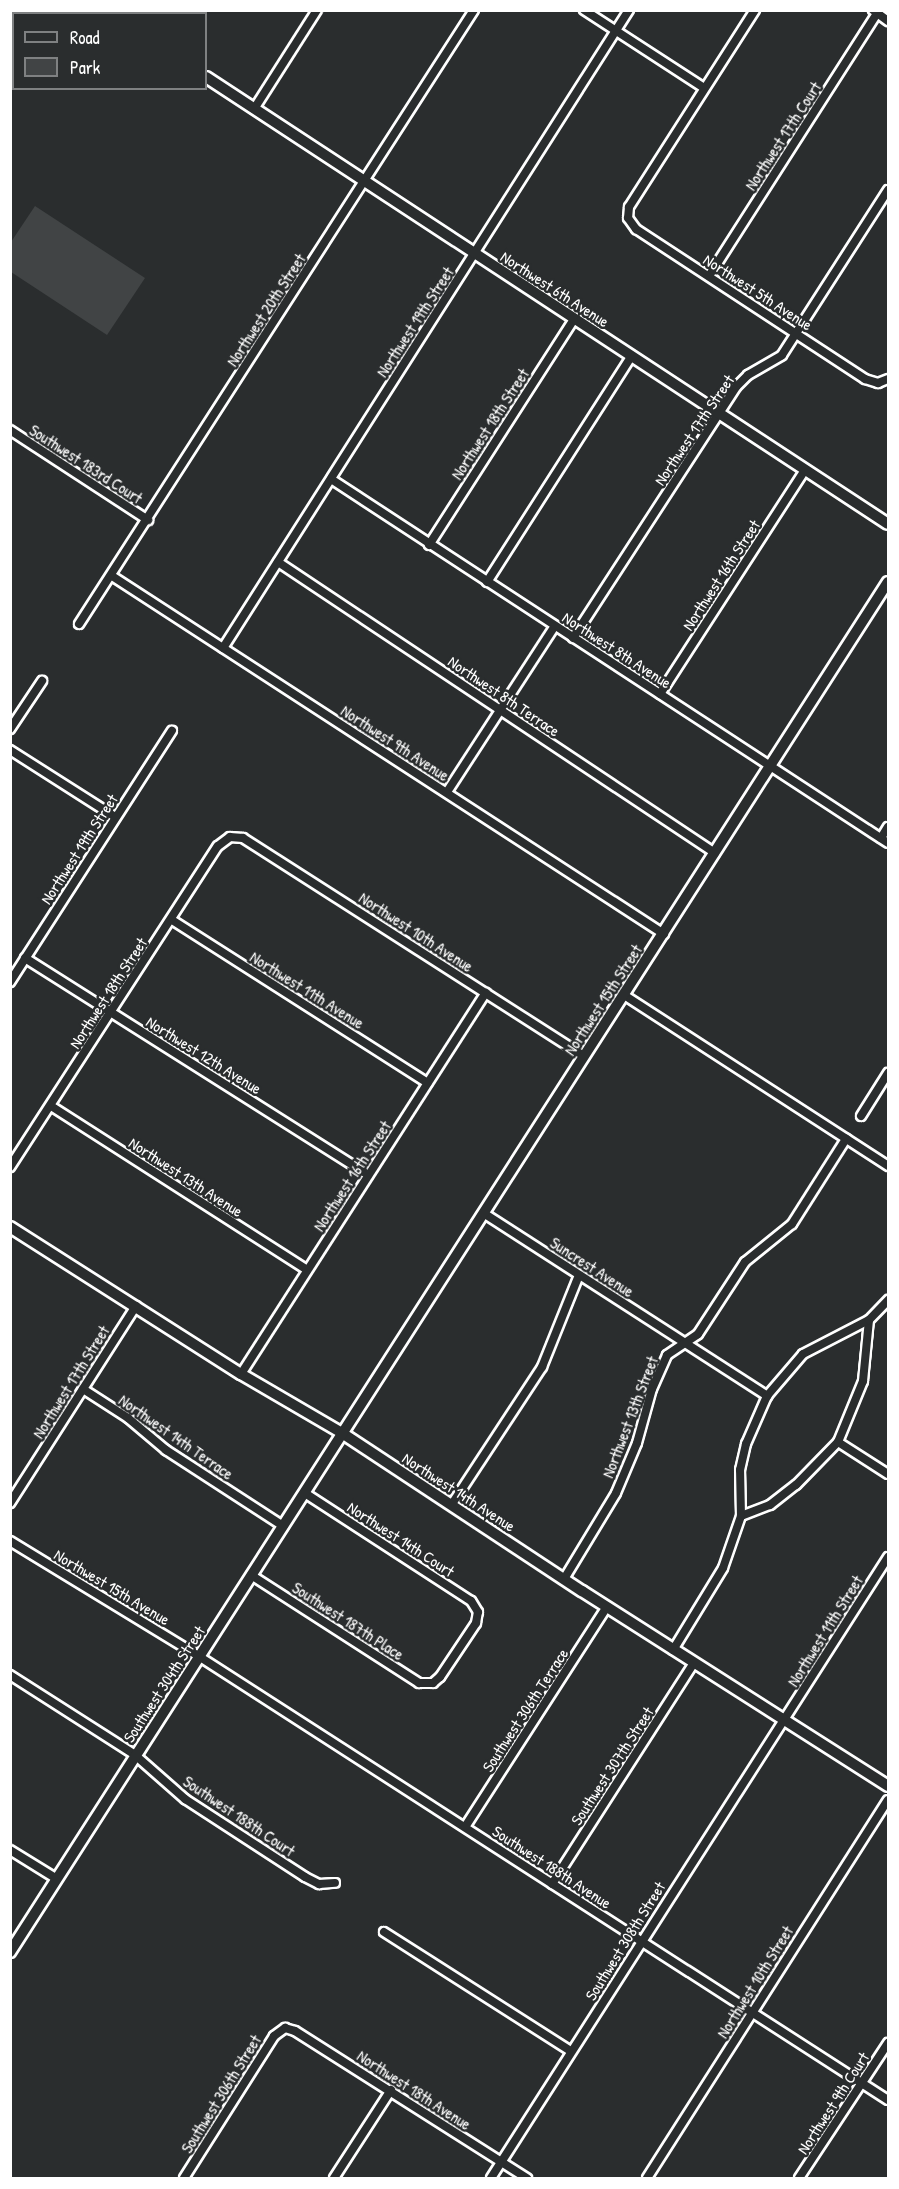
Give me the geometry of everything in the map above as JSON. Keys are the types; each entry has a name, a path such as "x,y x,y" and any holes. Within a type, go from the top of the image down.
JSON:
{"street":[{"path":"254,109 317,10"},
{"name":"Northwest 20th Street","path":"80,624 474,10"},
{"path":"584,10 704,88 755,10"},
{"name":"Northwest 19th Street","path":"223,648 629,10"},
{"path":"876,12 888,21"},
{"name":"Northwest 17th Court","path":"709,276 876,12"},
{"name":"Northwest 6th Avenue","path":"207,78 888,524"},
{"name":"Northwest 5th Avenue","path":"704,88 629,207 628,218 636,229 865,379 878,382 888,379"},
{"name":"Northwest 17th Street","path":"573,638 718,413 748,375 782,355 888,190"},
{"name":"Northwest 18th Street","path":"429,545 574,319"},
{"path":"487,582 632,357"},
{"name":"Southwest 183rd Court","path":"10,430 148,520"},
{"name":"Northwest 16th Street","path":"660,694 805,470"},
{"name":"Northwest 8th Avenue","path":"331,479 885,841"},
{"name":"Northwest 8th Terrace","path":"278,562 715,853"},
{"name":"Northwest 9th Avenue","path":"112,576 664,934"},
{"name":"Northwest 15th Street","path":"342,1433 772,767 888,582"},
{"path":"447,792 555,626"},
{"path":"10,729 42,681"},
{"name":"Northwest 19th Street","path":"10,982 172,731"},
{"path":"10,750 115,817"},
{"path":"885,841 888,827"},
{"name":"Northwest 18th Street","path":"10,1167 218,846 230,837"},
{"name":"Northwest 10th Avenue","path":"230,837 243,838 584,1056"},
{"name":"Northwest 11th Avenue","path":"172,920 428,1083"},
{"name":"Northwest 12th Avenue","path":"25,958 368,1175"},
{"name":"Northwest 16th Street","path":"241,1374 486,993"},
{"path":"624,995 888,1166"},
{"path":"861,1116 888,1073"},
{"name":"Northwest 13th Avenue","path":"51,1106 307,1270"},
{"name":"Northwest 13th Street","path":"564,1580 616,1493 637,1443 652,1389 668,1355 684,1342 698,1335 745,1262 792,1224 846,1139"},
{"name":"Suncrest Avenue","path":"484,1214 767,1396"},
{"name":"Northwest 14th Avenue","path":"10,1227 241,1374 342,1433 564,1580 888,1786"},
{"path":"452,1504 542,1367 579,1275"},
{"path":"673,1650 723,1568 741,1516 740,1470 744,1452 767,1396 803,1354 869,1320 888,1300"},
{"name":"Northwest 17th Street","path":"10,1503 136,1306"},
{"path":"741,1516 770,1505 788,1492 838,1442 863,1381 869,1320"},
{"name":"Northwest 14th Terrace","path":"83,1389 128,1418 166,1450 283,1526"},
{"name":"Southwest 304th Street","path":"10,1952 342,1433"},
{"path":"838,1442 888,1474"},
{"name":"Northwest 14th Court","path":"305,1492 471,1601 477,1612 476,1623 440,1677 433,1683"},
{"name":"Northwest 15th Avenue","path":"10,1541 200,1657"},
{"name":"Northwest 11th Street","path":"784,1719 888,1557"},
{"name":"Southwest 187th Place","path":"252,1575 419,1683 433,1683"},
{"name":"Southwest 306th Terrace","path":"465,1827 608,1607"},
{"name":"Southwest 188th Avenue","path":"200,1657 888,2100"},
{"name":"Southwest 307th Street","path":"552,1884 694,1663"},
{"name":"Southwest 188th Court","path":"10,1675 135,1755 185,1799 295,1870 320,1884 335,1883"},
{"name":"Southwest 308th Street","path":"490,2178 784,1719"},
{"name":"Northwest 10th Street","path":"647,2178 888,1800"},
{"path":"10,1850 57,1879"},
{"path":"384,1932 571,2051"},
{"name":"Northwest 18th Avenue","path":"285,2028 296,2031 527,2178"},
{"name":"Southwest 306th Street","path":"184,2178 274,2036 285,2028"},
{"name":"Northwest 9th Court","path":"799,2178 888,2043"},
{"path":"334,2178 391,2090"}],"green space":[{"path":"35,206 145,278 107,335 11,272 11,242"}]}
